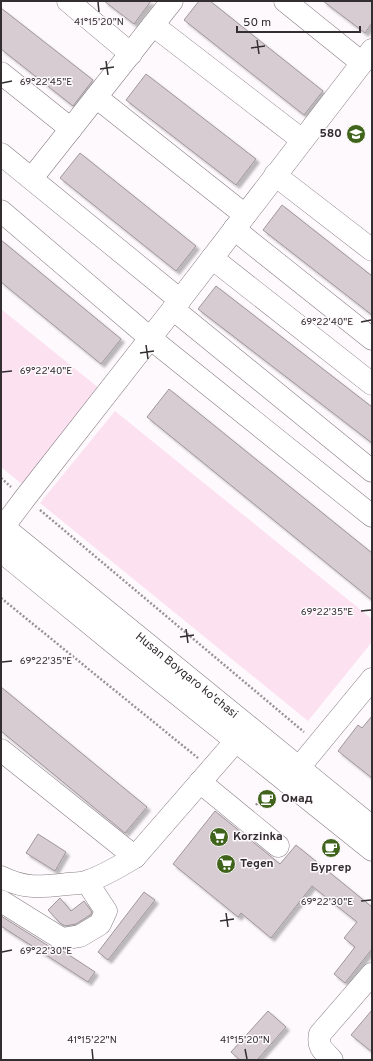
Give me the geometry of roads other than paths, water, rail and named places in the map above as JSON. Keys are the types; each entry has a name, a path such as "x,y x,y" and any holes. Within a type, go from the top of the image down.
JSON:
{"main road":[{"path":"68,1 130,54"},
{"path":"32,178 172,1"},
{"path":"2,527 177,305 275,175 367,57 285,1"},
{"path":"153,25 302,140"},
{"path":"1,73 71,128"},
{"path":"96,97 372,338"},
{"path":"1,154 32,178 177,305 372,471"},
{"path":"275,175 372,250"},
{"path":"1,211 150,338 372,516"},
{"path":"212,258 372,384"},
{"name":"Husan Boyqaro ko'chasi","path":"2,527 289,775 372,850"},
{"name":"Husan Boyqaro ko'chasi","path":"1,551 242,734"},
{"path":"289,775 318,744 372,679"},
{"path":"1,877 17,885 49,886 88,882 120,867 135,857 242,734"},
{"path":"1,750 135,857"},
{"name":"Husan Boyqaro ko'chasi","path":"289,775 372,827"},
{"path":"206,776 250,808 278,846"},
{"path":"1,901 62,939 80,936 100,924 106,911 88,882"},
{"path":"332,1060 320,1047 320,1034 372,974"}],"place":[{"name":"580","path":"356,134"},
{"name":"Омад","path":"267,799"},
{"name":"Korzinka","path":"219,837"},
{"name":"Бургер","path":"331,848"},
{"name":"Tegen","path":"226,864"}]}
